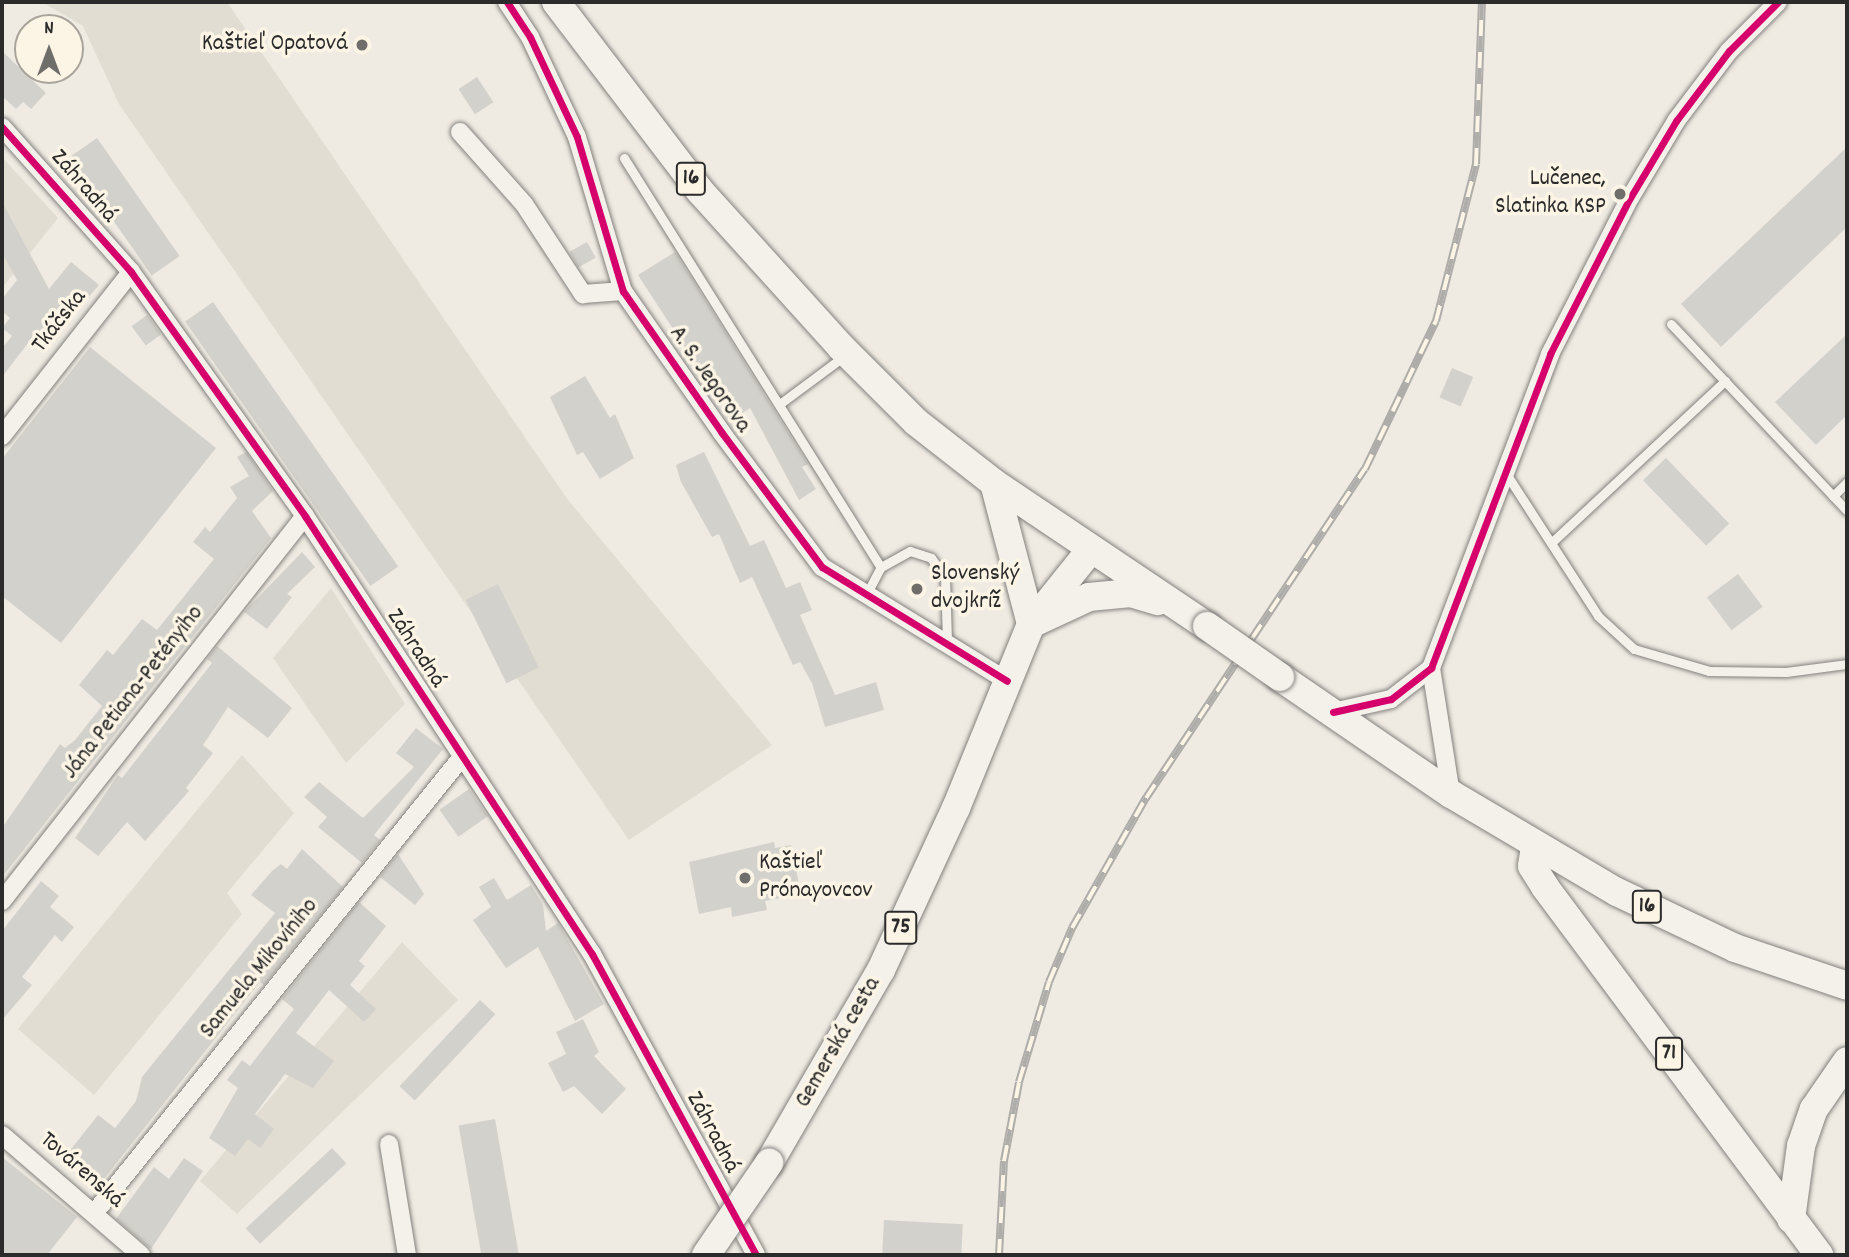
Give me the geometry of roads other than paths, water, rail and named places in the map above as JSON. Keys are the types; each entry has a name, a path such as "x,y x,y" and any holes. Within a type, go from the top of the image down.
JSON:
{"main road":[{"name":"16","path":"556,2 701,191 847,354 916,422 994,483 1451,794 1535,847 1735,948 1847,986"},
{"path":"994,483 1031,624 1089,597 1131,593 1176,606"},
{"name":"75","path":"1031,624 1091,550"},
{"name":"Gemerská cesta","path":"706,1255 769,1163 881,970 1031,624"},
{"name":"71","path":"1535,847 1532,866 1545,887 1819,1255"},
{"path":"1791,1219 1801,1146 1814,1108 1847,1061"}],"street":[{"name":"A. S. Jegorova","path":"507,2 530,37 577,137 623,291 822,568 947,641 1007,681"},
{"path":"1451,794 1431,668 1550,354 1630,198 1676,121 1729,51 1778,2"},
{"name":"Záhradná","path":"2,127 131,272 305,516 592,954 756,1255"},
{"path":"460,132 524,204 583,293 623,291"},
{"name":"Tkáčska","path":"2,436 131,272"},
{"name":"Jána Petiana-Petényiho","path":"2,901 305,516"},
{"path":"1333,712 1391,699 1431,668"},
{"name":"Samuela Mikovíniho","path":"96,1211 463,757"},
{"name":"Továrenská","path":"2,1135 96,1211 133,1252"},
{"path":"389,1144 407,1255"}],"lane":[{"path":"624,158 781,403 881,567"},
{"path":"1671,324 1847,511"},
{"path":"781,403 847,354"},
{"path":"1551,543 1725,381"},
{"path":"1504,470 1613,632 1660,660 1738,673 1847,664"},
{"path":"1833,496 1847,482"},
{"path":"867,593 881,567 910,551 931,558 945,577 947,641"}],"railway":[{"path":"999,1255 1004,1161 1019,1082 1049,982 1072,928 1146,798 1365,469 1436,321 1476,164 1482,2"}],"place":[{"name":"Kaštieľ Opatová","path":"362,45"},
{"name":"Lučenec, Slatinka KSP","path":"1620,194"},
{"name":"Slovenský dvojkríž","path":"917,589"},
{"name":"Kaštieľ Prónayovcov","path":"745,878"}]}
